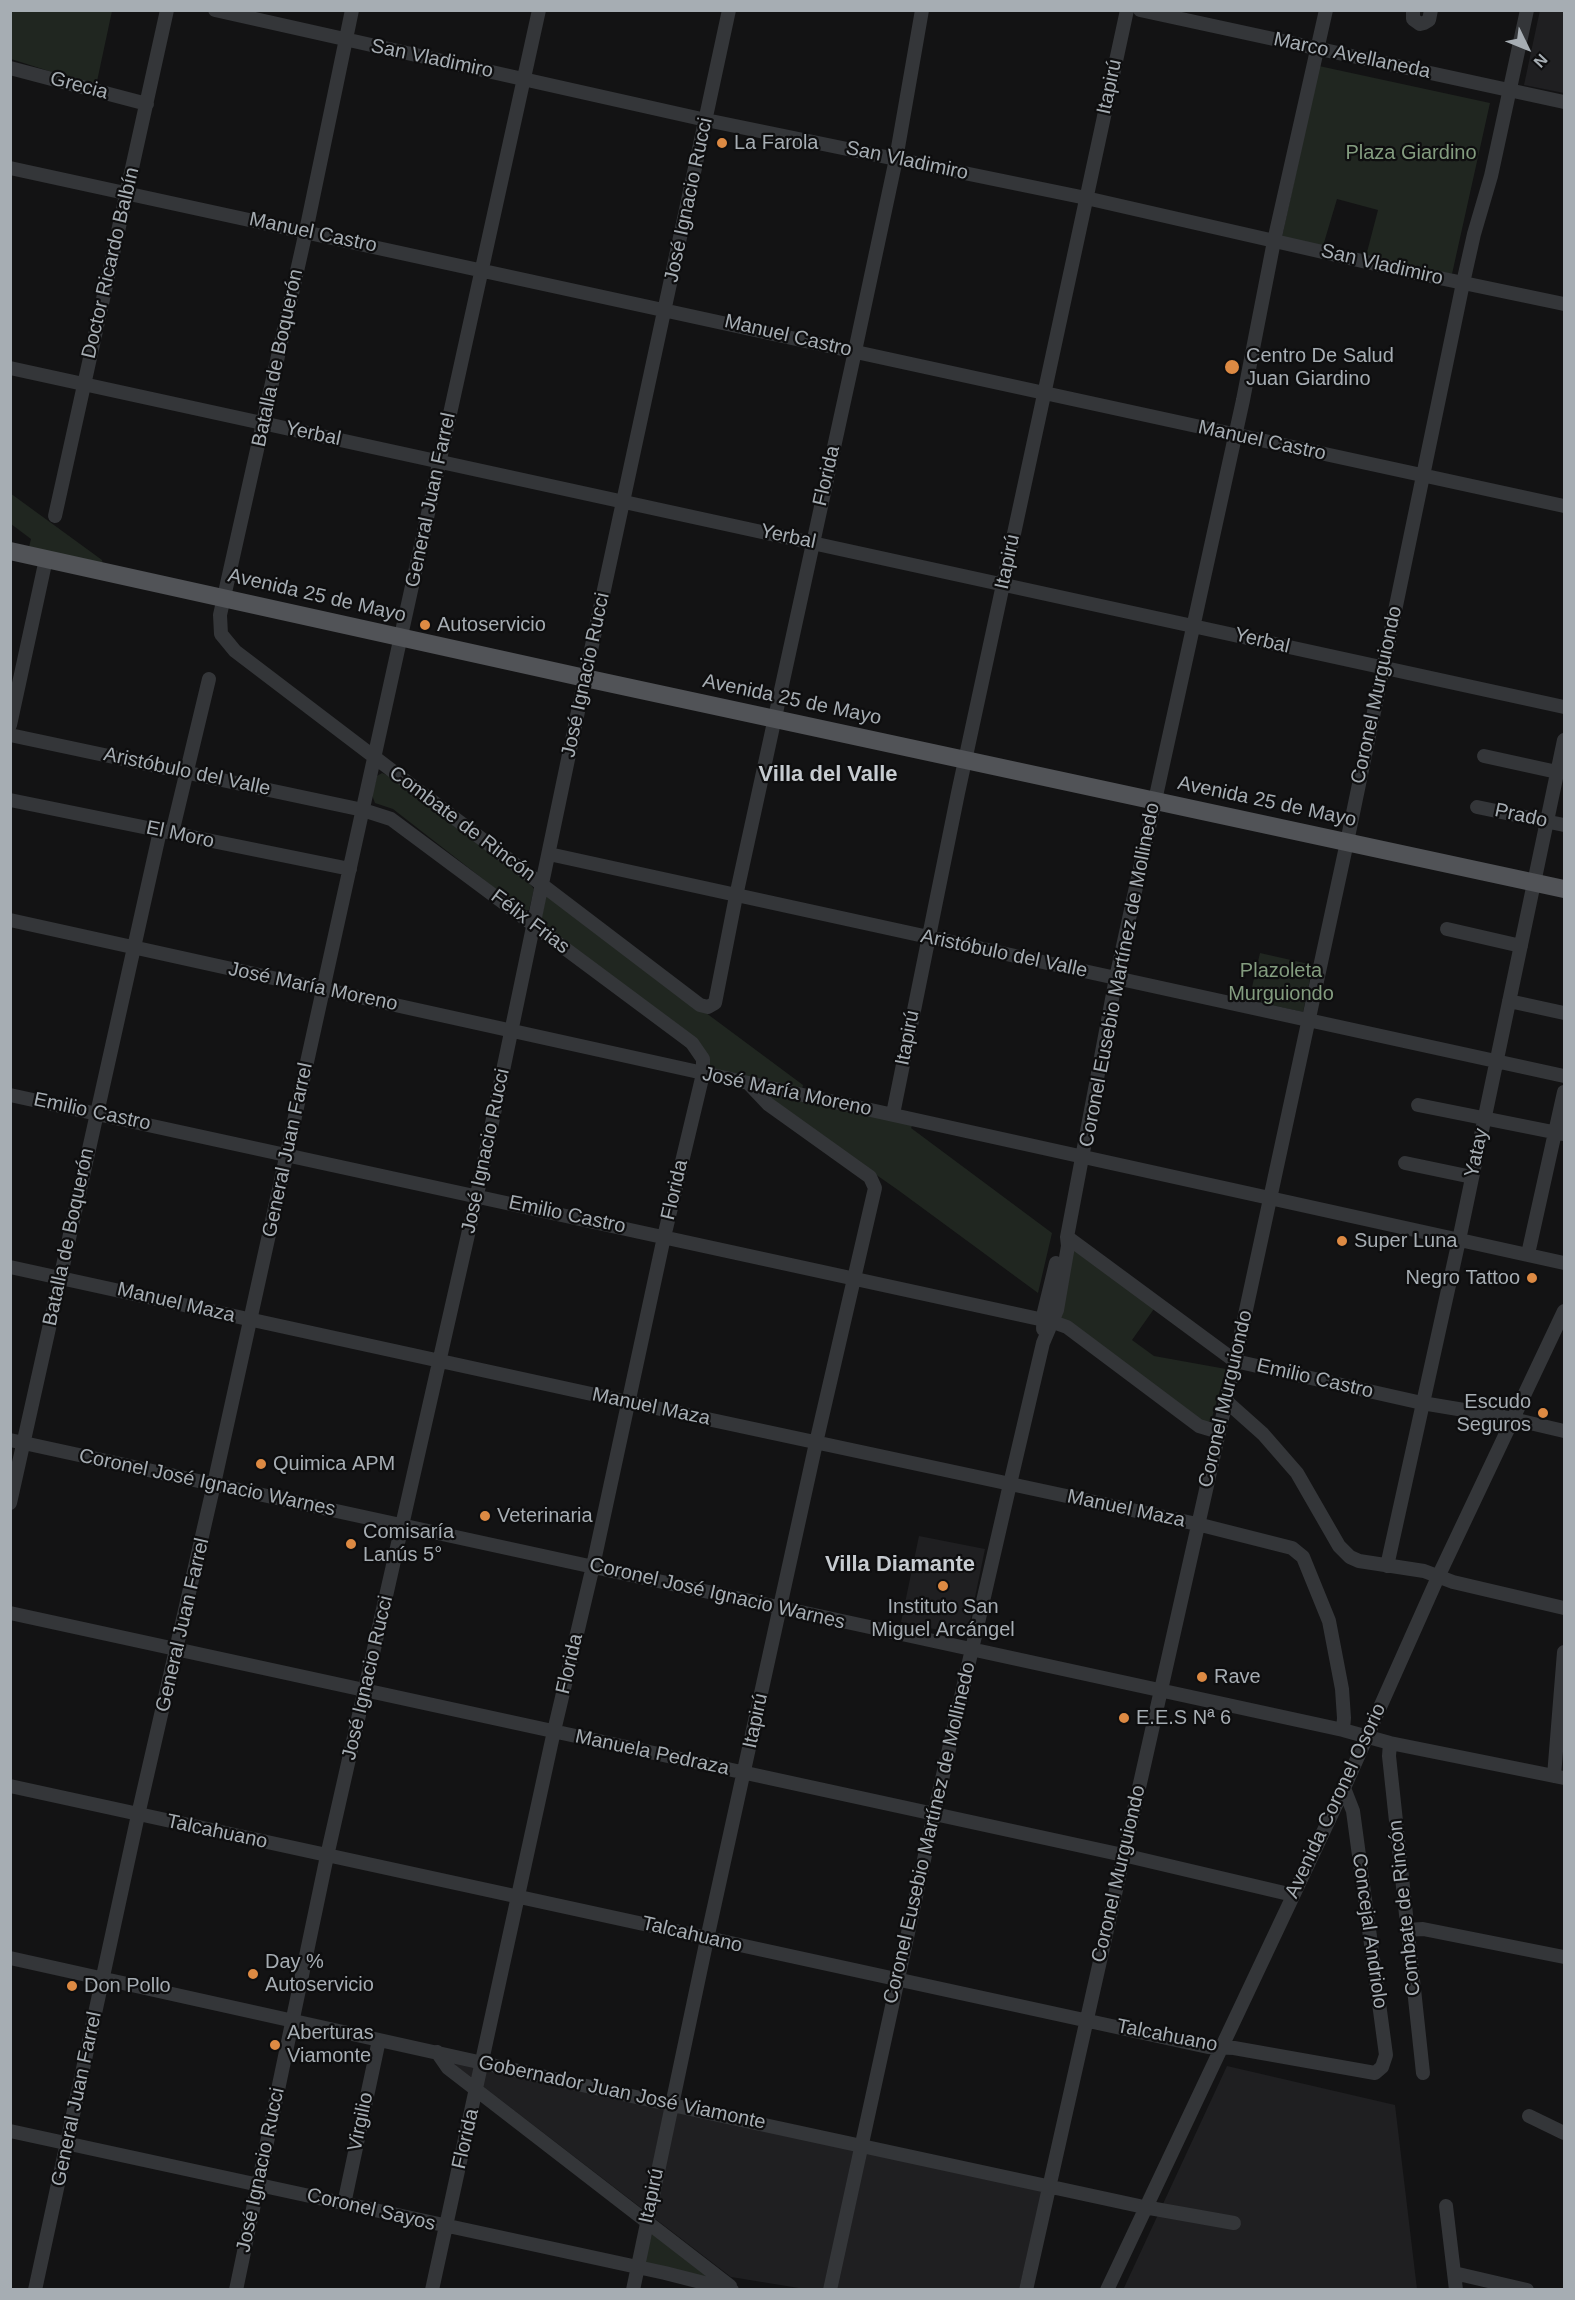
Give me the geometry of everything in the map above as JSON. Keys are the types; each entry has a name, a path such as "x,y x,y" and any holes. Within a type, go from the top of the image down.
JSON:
{"main road":[{"name":"Avenida 25 de Mayo","path":"10,551 401,638 1564,889"}],"street":[{"name":"Doctor Ricardo Balbín","path":"55,516 168,10"},
{"name":"San Vladimiro","path":"215,10 706,120 1086,198 1564,304"},
{"name":"Batalla de Boquerón","path":"221,634 220,615 306,231 352,10"},
{"name":"General Juan Farrel","path":"35,2289 539,10"},
{"name":"José Ignacio Rucci","path":"237,2289 327,1856 404,1526 477,1195 585,678 729,10"},
{"name":"Florida","path":"708,1007 715,1003 774,719 855,351 896,159 922,10"},
{"name":"Itapirú","path":"893,1114 928,937 1127,10"},
{"name":"Marco Avellaneda","path":"1140,10 1564,102"},
{"name":"Coronel Eusebio Martínez de Mollinedo","path":"830,2289 934,1814 1048,1321 1056,1264 1067,1237 1084,1158 1116,978 1274,241 1326,10"},
{"path":"1413,10 1413,19 1420,24 1429,20 1431,10"},
{"path":"1422,475 1474,234 1491,176 1527,10"},
{"name":"Grecia","path":"10,68 147,104"},
{"name":"Manuel Castro","path":"10,168 1564,506"},
{"name":"Yerbal","path":"10,368 1564,708"},
{"name":"Coronel Murguiondo","path":"1026,2289 1235,1361 1347,842 1422,475"},
{"path":"10,725 46,559"},
{"name":"Combate de Rincón","path":"221,634 235,651 700,1005 708,1007"},
{"name":"Batalla de Boquerón","path":"10,1503 17,1442 59,1277 134,948 166,832 187,772 209,679"},
{"name":"Aristóbulo del Valle","path":"10,735 363,810"},
{"name":"Yatay","path":"1387,1566 1485,1119 1564,740"},
{"path":"1485,756 1557,772"},
{"name":"El Moro","path":"10,800 350,869"},
{"name":"Prado","path":"1477,807 1564,825"},
{"name":"Félix Frias","path":"363,810 401,824 692,1043 703,1059 703,1074"},
{"name":"Aristóbulo del Valle","path":"549,854 1564,1076"},
{"name":"José María Moreno","path":"10,920 1564,1263"},
{"path":"1447,929 1521,946"},
{"path":"1509,1001 1564,1013"},
{"name":"Florida","path":"432,2289 664,1237 703,1074"},
{"name":"Itapirú","path":"633,2289 816,1443 875,1188 870,1177 768,1104 750,1085"},
{"path":"1528,1254 1560,1134 1564,1092"},
{"name":"Emilio Castro","path":"10,1095 1048,1321"},
{"path":"1418,1105 1560,1134"},
{"path":"1405,1163 1472,1177"},
{"name":"Emilio Castro","path":"1067,1237 1235,1361 1422,1403 1564,1431"},
{"name":"Manuel Maza","path":"10,1266 1197,1524 1292,1548 1303,1557 1329,1621 1342,1689 1343,1730"},
{"name":"Avenida Coronel Osorio","path":"1107,2289 1344,1788 1438,1576 1564,1311"},
{"path":"1048,1321 1067,1327 1199,1426 1219,1432"},
{"path":"1226,1401 1263,1434 1297,1473 1339,1546 1350,1557 1359,1561 1424,1571 1453,1582 1564,1608"},
{"name":"Coronel José Ignacio Warnes","path":"17,1442 1161,1690 1343,1730 1390,1743 1559,1777"},
{"name":"Manuela Pedraza","path":"10,1614 1123,1855 1293,1895"},
{"path":"1559,1777 1564,1652"},
{"name":"Combate de Rincón","path":"1390,1743 1389,1756 1423,2073"},
{"name":"Talcahuano","path":"10,1786 1208,2047 1222,2047 1375,2073"},
{"name":"Concejal Andriolo","path":"1344,1788 1353,1811 1386,2055 1382,2067 1375,2073"},
{"path":"1407,1930 1423,1929 1564,1957"},
{"name":"Gobernador Juan José Viamonte","path":"10,1958 1144,2207 1234,2223"},
{"name":"Virgilio","path":"344,2204 379,2040"},
{"path":"437,2052 448,2068 733,2289"},
{"path":"1529,2116 1564,2133"},
{"name":"Coronel Sayos","path":"10,2131 733,2289"},
{"path":"1446,2206 1456,2289"},
{"path":"1454,2273 1527,2289"}],"shaded area":[{"path":"1540,10 1564,11 1564,93 1524,85"},
{"name":"Instituto San Miguel Arcángel","path":"919,1536 985,1549 967,1636 901,1622"},
{"path":"450,2061 1046,2183 1019,2289 805,2289 731,2277"},
{"path":"1227,2066 1395,2105 1417,2289 1123,2290"}],"green space":[{"path":"10,11 112,11 96,86 11,59"},
{"name":"Plaza Giardino","path":"1319,66 1490,103 1452,274 1366,256 1378,210 1337,199 1323,246 1282,237"},
{"path":"10,493 102,560 103,564 29,547 31,539 11,524"},
{"path":"382,773 530,884 534,889 529,910 524,911 393,809 375,803 372,795 377,776"},
{"path":"546,896 803,1085 802,1090 714,1071 544,926 541,920"},
{"name":"Plazoleta Murguiondo","path":"1260,953 1313,965 1303,1012 1249,1000"},
{"path":"770,1093 913,1124 911,1128 1052,1233 1038,1293 898,1190 769,1100"},
{"path":"1073,1243 1156,1306 1132,1340 1154,1356 1226,1369 1211,1421 1205,1423 1059,1317"},
{"path":"653,2231 734,2289 643,2264"}],"place":[{"name":"La Farola","path":"722,143"},
{"name":"Centro De Salud Juan Giardino","path":"1232,367"},
{"name":"Autoservicio","path":"425,625"},
{"name":"Super Luna","path":"1342,1241"},
{"name":"Negro Tattoo","path":"1532,1278"},
{"name":"Escudo Seguros","path":"1543,1413"},
{"name":"Quimica APM","path":"261,1464"},
{"name":"Veterinaria","path":"485,1516"},
{"name":"Comisaría Lanús 5°","path":"351,1544"},
{"name":"Instituto San Miguel Arcángel","path":"943,1586"},
{"name":"Rave","path":"1202,1677"},
{"name":"E.E.S Nª 6","path":"1124,1718"},
{"name":"Day % Autoservicio","path":"253,1974"},
{"name":"Don Pollo","path":"72,1986"},
{"name":"Aberturas Viamonte","path":"275,2045"}],"district":[{"name":"Villa del Valle","path":"828,775"},
{"name":"Villa Diamante","path":"900,1565"}]}
